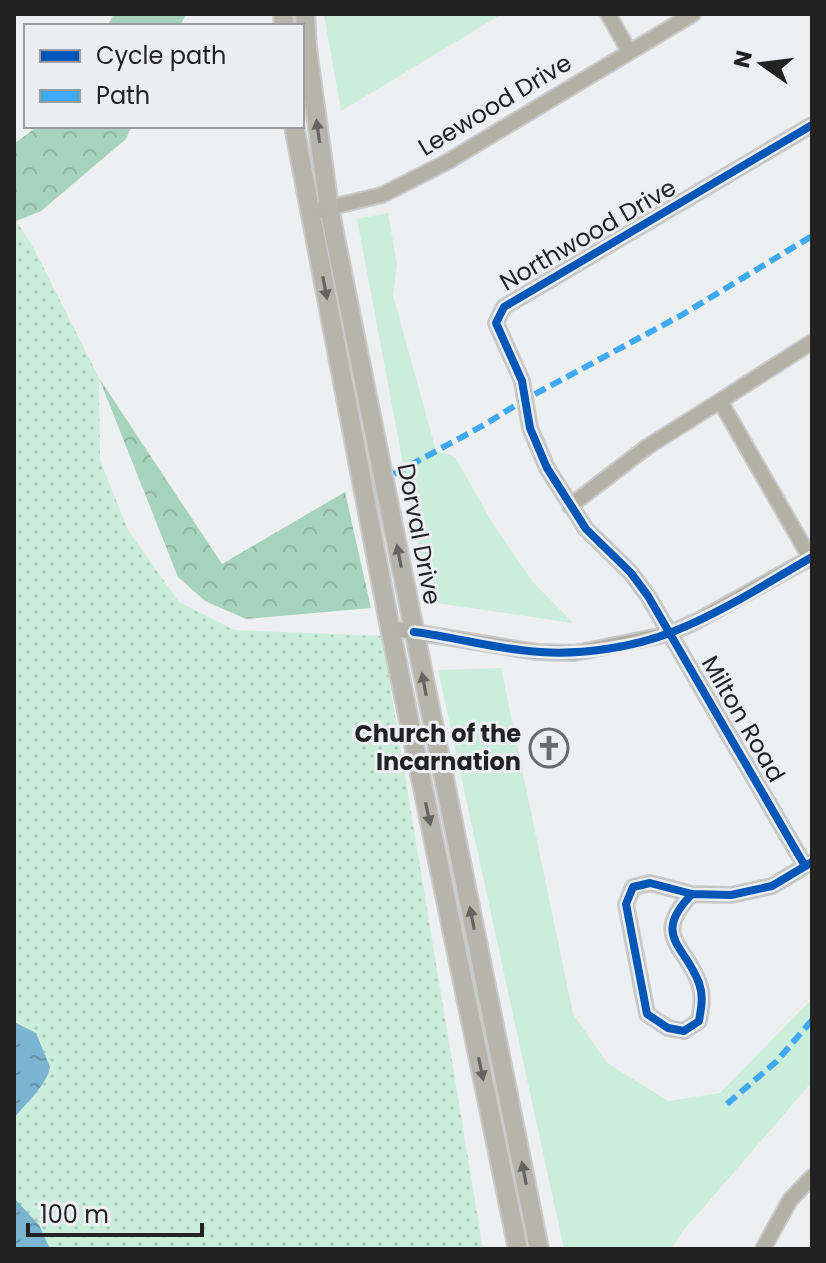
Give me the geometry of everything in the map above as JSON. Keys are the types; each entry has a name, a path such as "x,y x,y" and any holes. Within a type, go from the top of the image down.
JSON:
{"main road":[{"name":"Dorval Drive","path":"305,14 320,210 390,628 518,1249"},
{"name":"Dorval Drive","path":"295,128 320,210 414,632 539,1249"}],"street":[{"path":"608,14 629,51"},
{"name":"Leewood Drive","path":"320,210 382,195 447,162 693,14"},
{"name":"Northwood Drive","path":"669,634 631,573 592,536 547,468 532,437 522,381 496,323 504,307 812,125"},
{"path":"570,506 647,447 812,342"},
{"path":"390,628 537,652 575,653 669,634 811,558 720,401"},
{"name":"Milton Road","path":"669,634 809,864"},
{"path":"692,894 675,911 673,928 679,951 699,982 703,1002 699,1021 684,1031 668,1028 647,1014 626,904 633,887 650,883 692,894 731,895 772,886 809,864"},
{"path":"763,1249 790,1200 812,1177"}],"green space":[{"path":"114,14 186,14 181,24 108,24"},
{"path":"324,14 502,14 341,111"},
{"path":"35,128 131,128 126,139 41,211 14,222 14,144"},
{"path":"388,213 397,265 393,295 436,451 455,457 493,524 533,582 573,623 429,602 357,219"},
{"path":"14,218 33,247 99,378 100,460 128,530 179,602 234,630 382,636 483,1249 14,1249"},
{"path":"99,378 222,564 345,492 371,608 246,619 205,601 178,577"},
{"path":"501,668 573,1014 607,1063 668,1101 720,1093 812,999 812,1082 683,1231 671,1249 564,1249 438,670"}],"water":[{"path":"14,1022 36,1033 50,1067 40,1087 14,1118"},
{"path":"14,1198 39,1225 50,1249 14,1249"}],"marked path":[{"path":"394,474 680,316 812,236"},
{"path":"727,1104 777,1061 812,1020"}],"cycle path":[{"path":"805,866 648,596 631,573 586,529 547,468 530,428 522,381 496,323 504,307 812,125"},
{"path":"414,632 541,652 590,651 625,646 657,637 708,616 812,557"},
{"path":"692,894 680,908 673,931 699,983 702,1002 699,1021 684,1031 668,1028 647,1014 626,904 633,887 650,883 692,894 731,895 772,886 812,862"}],"place":[{"name":"Church of the Incarnation","path":"549,748"}]}
